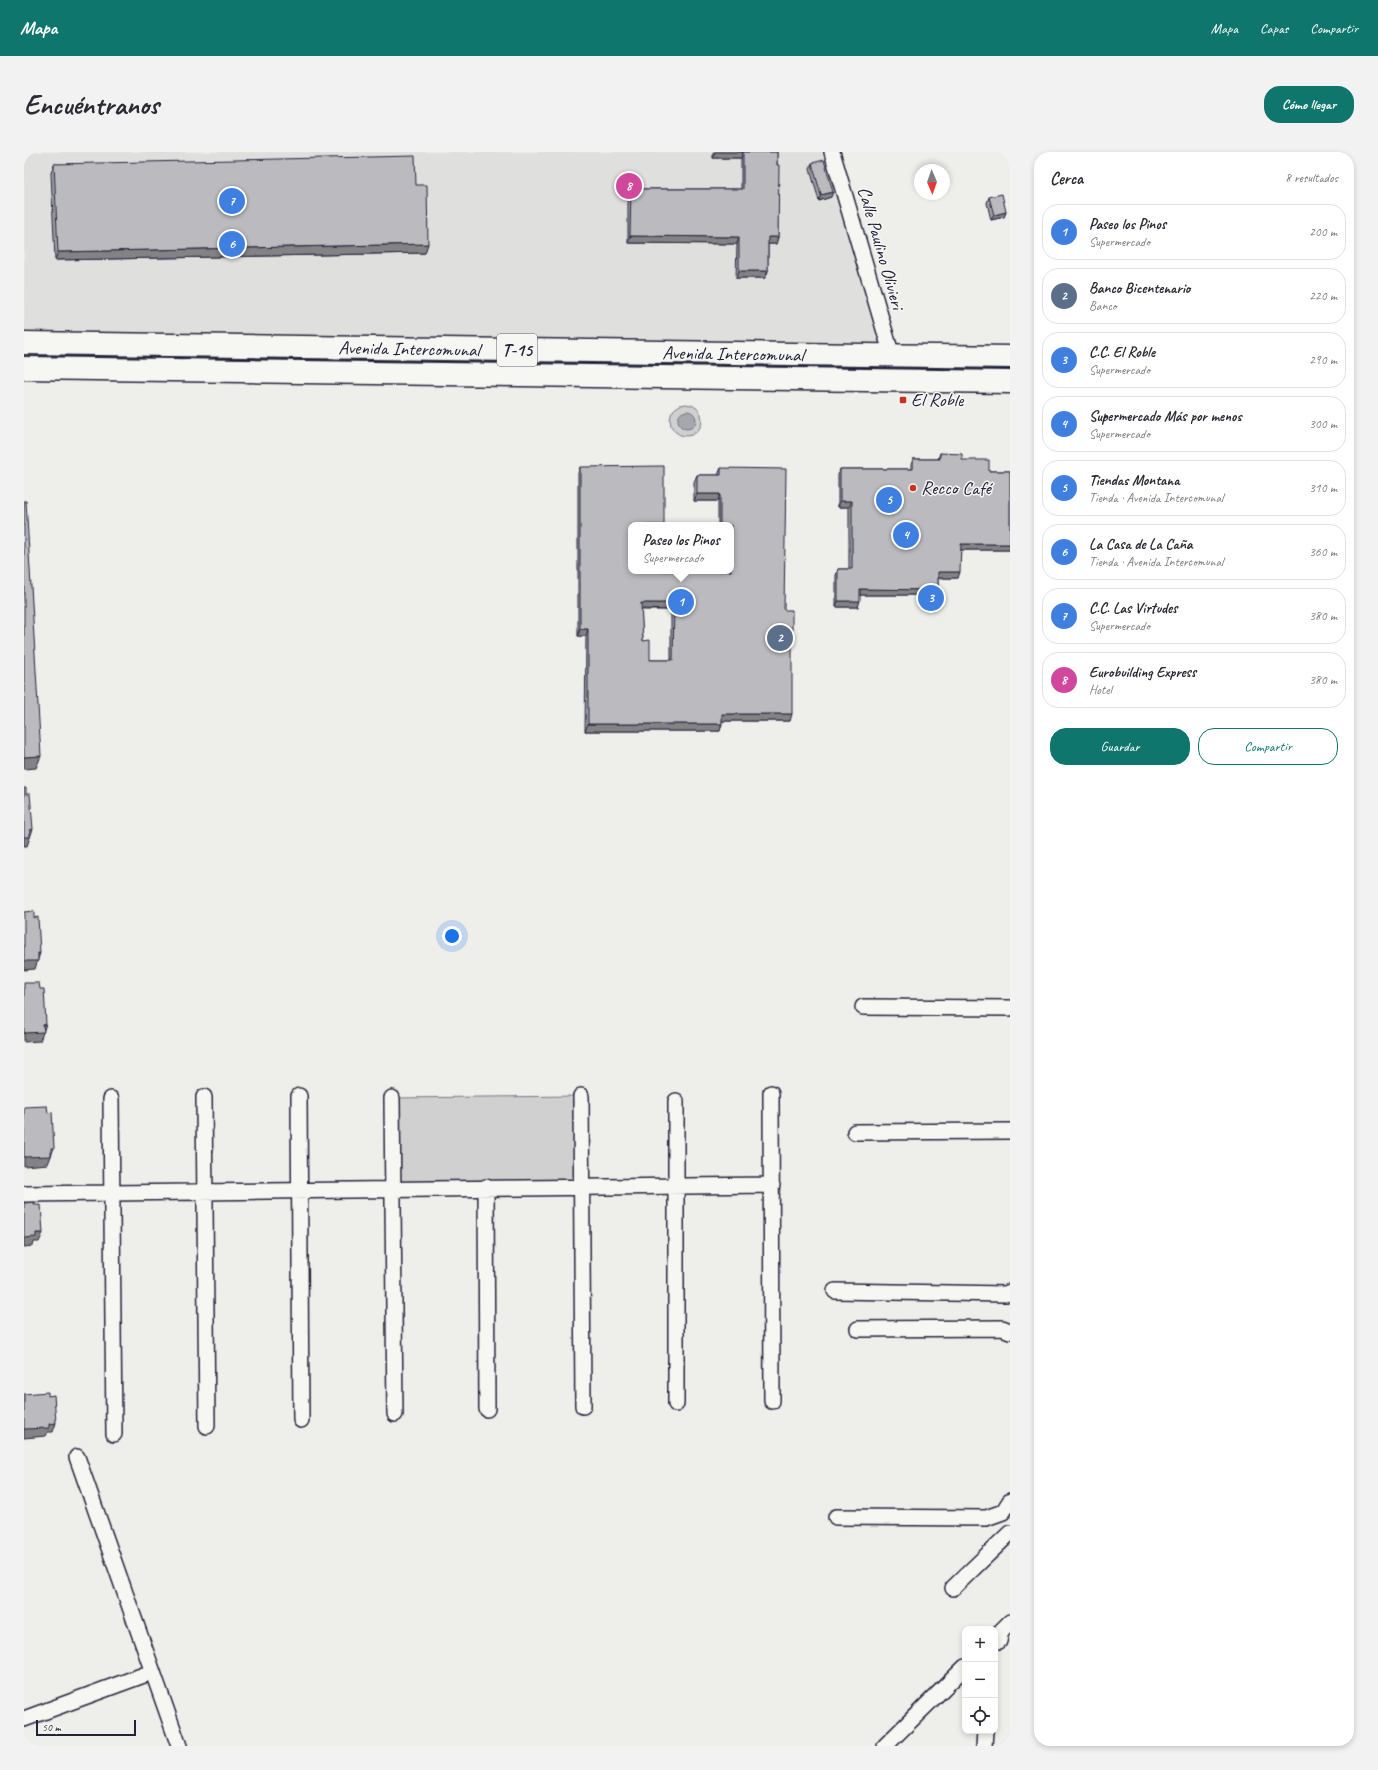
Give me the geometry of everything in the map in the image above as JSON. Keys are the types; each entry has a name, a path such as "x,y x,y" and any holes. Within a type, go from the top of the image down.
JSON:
{"main road":[{"name":"Avenida Intercomunal","path":"24,343 1010,357"},
{"name":"Avenida Intercomunal","path":"24,368 1010,382"}],"street":[{"name":"Calle Paulino Olivieri","path":"832,152 892,356"},
{"path":"863,1007 1010,1008"},
{"path":"771,1093 772,1400"},
{"path":"299,1096 301,1420"},
{"path":"581,1096 583,1406"},
{"path":"204,1097 207,1426"},
{"path":"392,1098 395,1414"},
{"path":"111,1099 114,1434"},
{"path":"676,1102 676,1404"},
{"path":"855,1132 1010,1131"},
{"path":"24,1194 300,1189 772,1185"},
{"path":"486,1187 487,1409"},
{"path":"835,1291 1006,1294 1010,1292"},
{"path":"858,1329 1002,1328 1010,1331"},
{"path":"77,1457 179,1746"},
{"path":"836,1517 986,1518 1003,1512 1010,1501"},
{"path":"953,1588 1010,1532"},
{"path":"1001,1642 1001,1631 1010,1622"},
{"path":"885,1746 962,1670"},
{"path":"24,1719 152,1672"},
{"path":"984,1746 985,1734"}],"shaded area":[{"path":"24,152 826,152 890,365 24,353"},
{"path":"683,404 689,404 699,411 702,420 701,426 695,433 689,436 683,436 673,429 670,423 670,417 677,407"},
{"path":"687,411 693,414 696,420 693,426 687,429 681,426 678,420 681,414"},
{"path":"581,1096 582,1187 393,1189 392,1098"}],"building":[{"path":"743,152 777,152 777,165 779,165 778,237 768,237 768,271 739,271 739,237 630,236 631,189 743,189"},
{"path":"415,156 416,185 427,185 428,244 58,252 54,164"},
{"path":"824,160 833,192 821,195 812,163"},
{"path":"1002,194 1006,212 994,215 989,197"},
{"path":"940,453 962,454 962,460 989,460 989,471 1010,471 1010,544 961,544 960,572 938,572 938,590 860,589 860,601 838,601 838,569 852,569 852,501 840,501 840,469 913,469 913,459 940,459"},
{"path":"664,466 664,522 628,522 628,574 734,574 734,522 720,522 720,494 697,494 697,475 721,475 721,468 786,469 784,610 792,610 792,714 722,714 722,724 588,724 588,629 580,629 580,467","holes":["641,603 674,603 673,660 650,660 650,640 643,641"]},
{"path":"24,501 26,501 41,756 24,757"},
{"path":"24,788 26,788 26,794 30,794 33,829 30,830 30,837 24,837"},
{"path":"34,911 34,918 38,917 40,953 38,953 38,961 24,961 24,912"},
{"path":"24,983 39,983 40,989 44,989 46,1024 43,1025 44,1032 24,1033"},
{"path":"47,1106 48,1113 52,1112 54,1148 51,1148 51,1156 24,1157 24,1107"},
{"path":"34,1202 34,1205 41,1205 43,1233 36,1233 36,1237 24,1238 24,1203"},
{"path":"48,1392 48,1396 54,1395 56,1423 49,1424 49,1428 24,1429 24,1394"}],"place":[{"name":"Eurobuilding Express","path":"629,186"},
{"name":"C.C. Las Virtudes","path":"232,201"},
{"name":"La Casa de La Caña","path":"232,244"},
{"name":"El Roble","path":"903,400"},
{"name":"Recco Café","path":"913,488"},
{"name":"Tiendas Montana","path":"889,500"},
{"name":"Supermercado Más por menos","path":"906,535"},
{"name":"C.C. El Roble","path":"931,598"},
{"name":"Paseo los Pinos","path":"681,602"},
{"name":"Banco Bicentenario","path":"780,638"}]}
